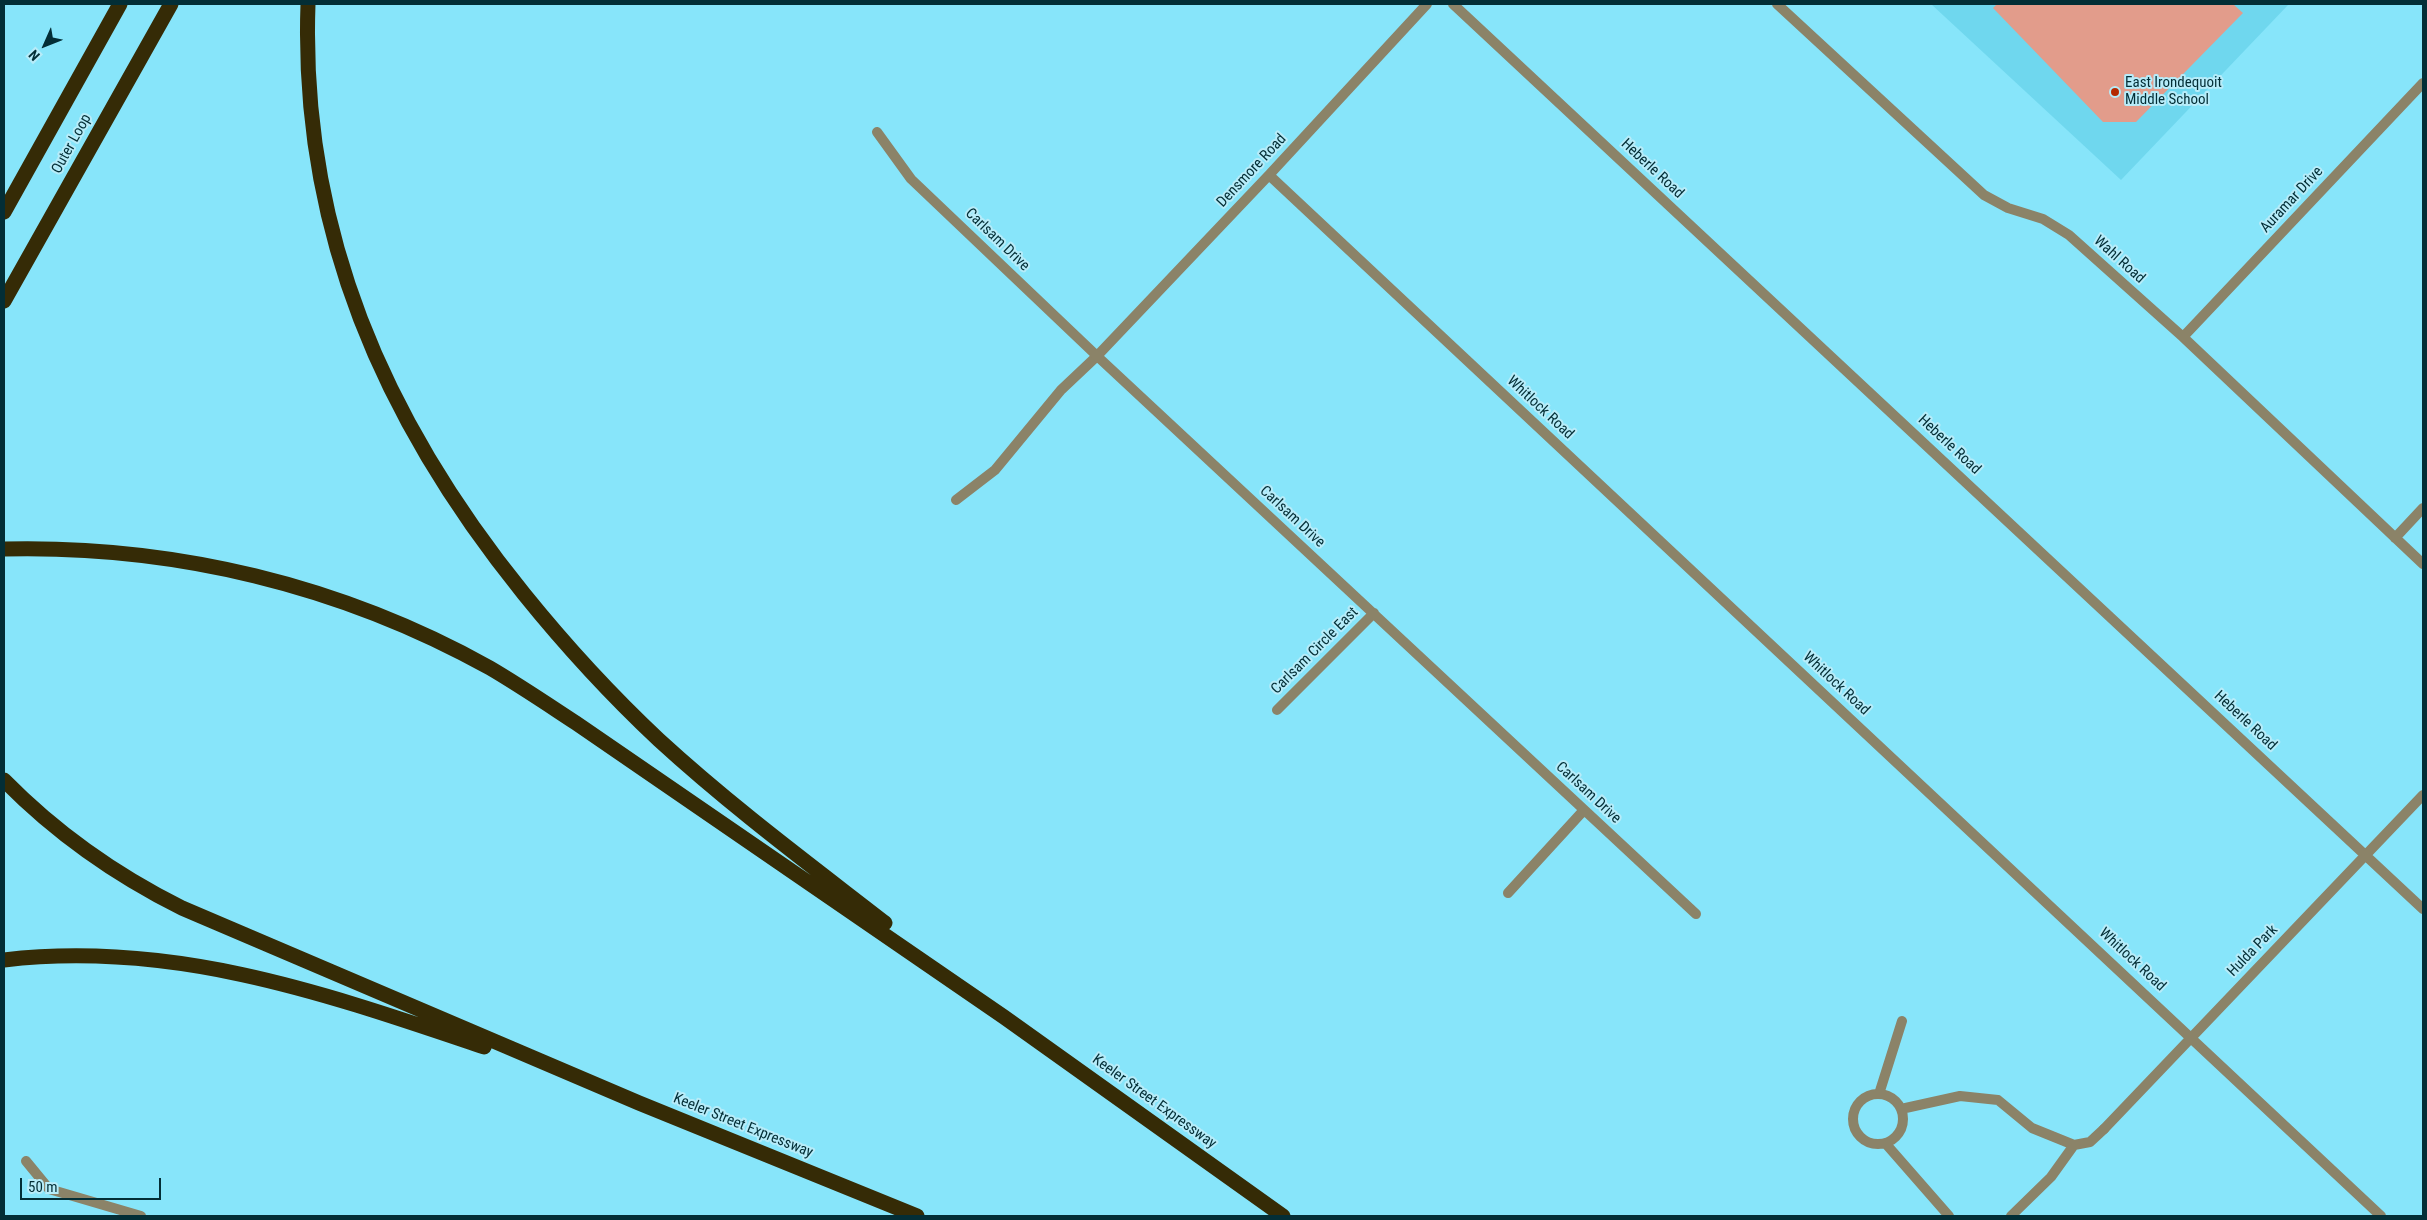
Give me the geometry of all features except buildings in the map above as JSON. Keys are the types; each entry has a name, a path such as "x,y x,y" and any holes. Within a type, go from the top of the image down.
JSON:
{"highway":[{"name":"Outer Loop","path":"4,212 120,4"},
{"name":"Outer Loop","path":"4,302 171,4"},
{"path":"308,4 308,54 313,123 323,190 339,257 361,323 388,386 420,446 456,504 496,559 556,633 608,690 656,738 734,806 1004,1016"},
{"path":"4,549 94,550 163,557 206,565 265,578 332,597 428,636 489,668 576,723 1004,1016"},
{"path":"4,780 49,822 91,854 136,884 182,908 639,1103"},
{"path":"4,960 50,956 133,959 215,968 256,976 297,986 446,1034 639,1103"},
{"name":"Keeler Street Expressway","path":"1004,1016 1283,1216"},
{"name":"Keeler Street Expressway","path":"639,1103 917,1216"}],"street":[{"name":"Densmore Road","path":"956,500 995,470 1061,390 1097,356 1269,175 1427,4"},
{"name":"Heberle Road","path":"1453,4 2423,908"},
{"name":"Wahl Road","path":"1777,4 1972,186 2002,205 2043,219 2057,226 2183,337 2423,564"},
{"name":"Auramar Drive","path":"2183,337 2423,83"},
{"name":"Carlsam Drive","path":"878,132 912,179 1097,356 1696,914"},
{"name":"Whitlock Road","path":"1269,175 2192,1037 2381,1216"},
{"path":"2395,538 2423,508"},
{"name":"Carlsam Circle East","path":"1277,710 1374,613"},
{"name":"Hulda Park","path":"2074,1146 2090,1142 2104,1129 2423,795"},
{"path":"1508,893 1584,810"},
{"path":"1879,1094 1902,1021"},
{"path":"1879,1094 1889,1096 1901,1109 1903,1126 1899,1134 1886,1144 1877,1145 1862,1139 1856,1134 1852,1118 1854,1110 1864,1098 1879,1094"},
{"path":"1901,1109 1960,1096 1998,1100 2032,1128 2074,1146 2051,1177 2011,1216"},
{"path":"1886,1144 1949,1216"},
{"path":"26,1162 49,1189 141,1216"}],"shaded area":[{"name":"East Irondequoit Middle School","path":"1931,4 2289,4 2121,180"},
{"path":"1997,4 2233,4 2243,13 2136,122 2103,122 1993,8"}],"place":[{"name":"East Irondequoit Middle School","path":"2115,92"}]}
